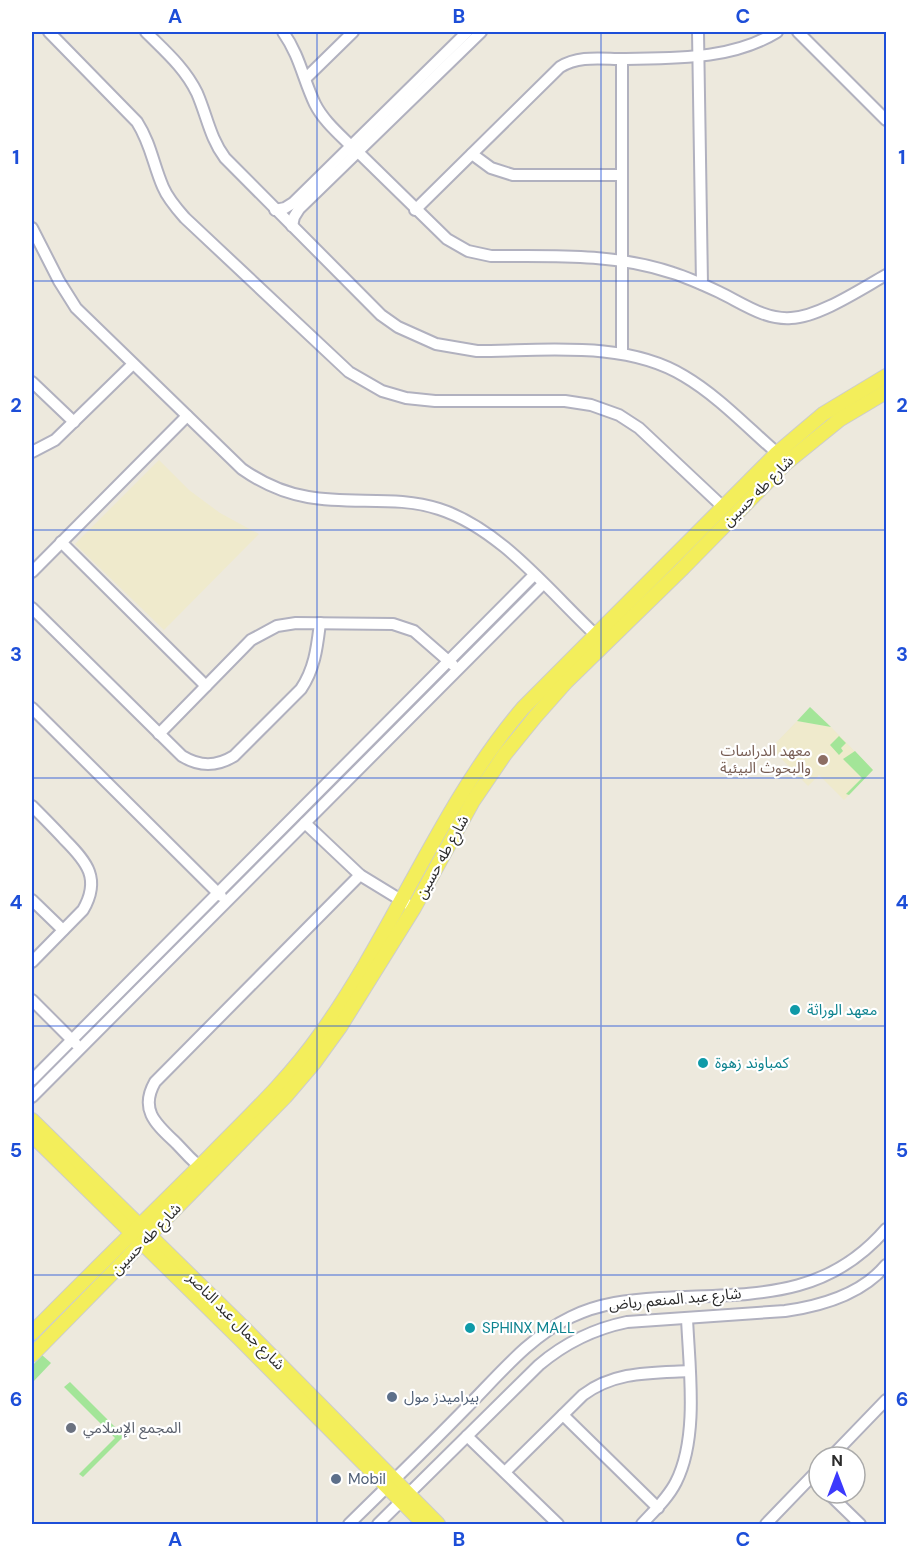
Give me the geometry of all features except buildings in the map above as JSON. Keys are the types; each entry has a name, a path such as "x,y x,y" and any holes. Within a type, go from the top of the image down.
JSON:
{"main road":[{"name":"شارع طه حسين","path":"32,1333 135,1229 204,1171 285,1097 314,1064 340,1027 414,908 459,825 500,762 600,639 722,506 777,453 823,414 886,376"},
{"name":"شارع طه حسين","path":"32,1355 145,1239 309,1051 338,1008 482,760 523,708 683,568 786,463 839,420 886,392"},
{"name":"شارع جمال عبد الناصر","path":"32,1120 92,1187"},
{"name":"شارع جمال عبد الناصر","path":"32,1135 92,1187 166,1259 405,1498 438,1524"},
{"name":"شارع جمال عبد الناصر","path":"405,1498 424,1524"}],"street":[{"path":"49,32 137,122 147,137 164,189 185,218 349,372 382,391 406,398 435,401 565,401 591,405 619,415 639,428 722,506"},
{"path":"146,32 177,63 191,83 219,151 381,315 398,327 426,340 456,349 607,351 644,358 685,376 703,388 777,453"},
{"path":"283,32 296,51 315,104 322,114 415,210 447,239 462,248 491,256 594,257 622,260 672,273 702,284 769,316 791,318 820,310 886,275"},
{"path":"306,78 353,32"},
{"path":"292,226 296,213 467,32"},
{"path":"275,210 293,203 481,32"},
{"path":"698,32 702,284"},
{"path":"415,210 560,67 576,59 698,56 737,49 777,32"},
{"path":"798,32 886,120"},
{"path":"622,59 622,353"},
{"path":"472,154 490,168 513,176 622,175"},
{"path":"32,228 59,282 76,308 233,461 265,483 309,498 404,501 453,513 483,529 499,541 600,639"},
{"path":"32,452 55,440 134,364"},
{"path":"32,382 74,422"},
{"path":"32,572 187,416"},
{"path":"61,542 206,686"},
{"path":"32,1080 534,575"},
{"path":"32,1097 543,584"},
{"path":"32,608 182,756 202,765 225,762 234,756 301,689 308,679 315,660 320,623"},
{"path":"159,734 251,640 267,629 286,624 382,623 404,626 423,637 458,669"},
{"path":"32,708 226,901"},
{"path":"32,806 83,858 91,874 92,884 88,902 83,910 32,962"},
{"path":"305,823 360,875 414,908"},
{"path":"204,1171 153,1119 148,1104 151,1089 155,1082 360,875"},
{"path":"32,900 63,930"},
{"path":"32,1000 80,1048"},
{"name":"شارع عبد المنعم رياض","path":"349,1524 524,1349 546,1331 571,1317 598,1307 626,1301 795,1288 820,1279 854,1260 866,1252 886,1229"},
{"name":"شارع عبد المنعم رياض","path":"378,1524 544,1361 580,1337 621,1323 774,1312 811,1306 859,1288 886,1265"},
{"path":"642,1524 658,1508 676,1482 686,1454 690,1424 687,1318"},
{"path":"505,1472 590,1390 616,1377 637,1373 689,1371"},
{"path":"843,1445 886,1400"},
{"path":"563,1415 658,1508"},
{"path":"468,1436 558,1524"},
{"path":"766,1524 807,1485"},
{"path":"840,1505 860,1524"}],"shaded area":[{"path":"159,460 189,490 220,513 259,534 164,630 75,544"},
{"name":"معهد الدراسات والبحوث البيئية","path":"797,721 831,727 873,770 844,800 819,775 808,786 771,748"}],"green space":[{"path":"810,707 831,727 797,721"},
{"path":"839,736 846,743 839,755 830,745"},
{"path":"855,751 873,770 849,795 846,794 862,778 843,759"},
{"path":"110,1262 102,1277 32,1348 32,1342"},
{"path":"42,1355 51,1363 32,1383 32,1366"},
{"path":"70,1382 124,1436 83,1477 79,1474 115,1438 64,1387"}],"place":[{"name":"معهد الدراسات والبحوث البيئية","path":"823,760"},
{"name":"معهد الوراثة","path":"795,1010"},
{"name":"كمباوند زهوة","path":"703,1063"},
{"name":"SPHINX MALL","path":"470,1328"},
{"name":"بيراميدز مول","path":"392,1397"},
{"name":"المجمع الإسلامي","path":"71,1428"},
{"name":"Mobil","path":"336,1479"}]}
